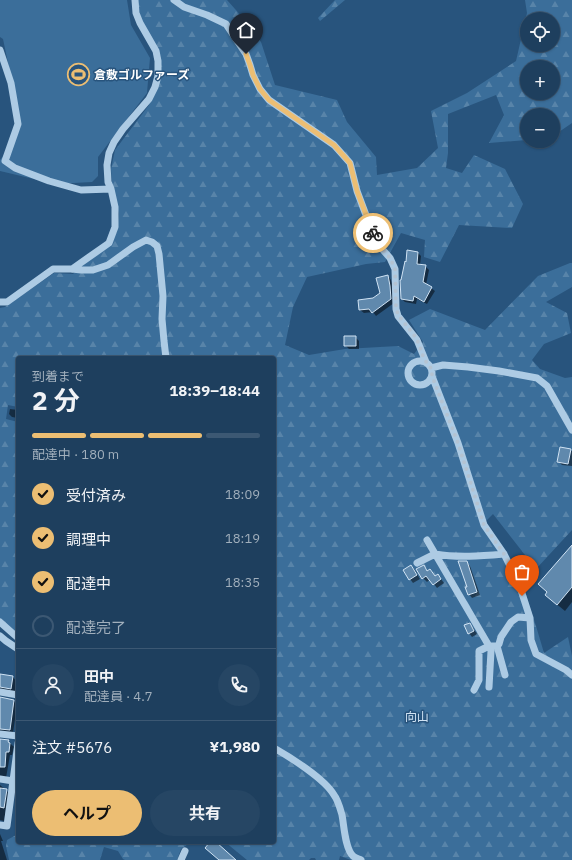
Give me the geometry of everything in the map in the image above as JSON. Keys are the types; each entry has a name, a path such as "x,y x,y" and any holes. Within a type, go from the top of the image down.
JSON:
{"street":[{"path":"72,269 109,243 115,227 114,207 111,189 108,182 107,165 109,153 114,142 123,129 148,99 155,87 158,76 156,51 140,23 136,13 135,0"},
{"path":"174,0 184,7 207,15 226,24 246,54 253,75 260,89 269,100 334,145 350,163 357,191 376,242 390,258 395,269 396,309 398,316 417,340 429,365 458,443 484,525 504,554 519,584 530,618 531,640 536,654 566,670 572,675"},
{"path":"0,50 11,83 18,124 5,161 15,168 49,181 81,190 111,189"},
{"path":"0,302 7,302 53,269 93,270 108,265 133,247 146,240 157,246 159,254 163,296 162,319 166,356"},
{"path":"432,376 426,383 421,385 416,384 412,382 408,370 412,364 419,361 429,365 468,367 537,378 547,386 572,430"},
{"path":"427,540 489,646 491,651 489,687"},
{"path":"417,563 435,554 448,556 482,556 504,554"},
{"path":"505,675 497,646 511,622 518,617 530,618"},
{"path":"0,622 16,636"},
{"path":"0,636 6,642 16,648"},
{"path":"474,690 479,680 479,651 489,646 497,646"},
{"path":"0,692 16,695"},
{"path":"0,734 16,736"},
{"path":"276,749 321,780 334,793 342,814 350,858 361,860"},
{"path":"0,825 7,826 16,758"},
{"path":"0,779 13,781"},
{"path":"181,860 185,851"}],"green space":[{"name":"倉敷ゴルファーズ","path":"0,0 127,0 131,25 150,58 147,93 98,157 98,176 92,182 55,184 0,171 0,160 15,141 21,125 3,39 0,37"},
{"name":"向山","path":"137,0 227,0 261,42 275,85 337,100 347,122 376,157 377,175 417,168 438,148 431,111 467,93 516,61 520,44 520,52 560,52 560,12 527,12 525,0 572,0 572,123 560,131 560,108 520,108 520,141 489,143 504,115 496,95 448,114 448,153 446,168 462,173 474,155 505,169 523,204 512,228 459,225 440,262 424,257 425,240 401,233 385,262 366,264 307,277 293,307 285,345 309,355 345,349 398,346 414,354 423,342 409,320 430,309 485,330 538,276 572,263 572,287 546,302 567,313 571,333 544,344 532,360 540,369 565,378 572,377 572,530 536,569 493,514 485,522 520,576 544,653 568,637 572,656 572,860 351,860 340,856 339,860 316,860 315,858 311,858 309,860 247,860 227,844 276,844 276,356 16,356 16,407 8,405 6,419 16,422 16,633 0,619 0,308 5,307 54,273 73,274 117,232 119,214 112,184 111,169 115,150 149,105 161,65 160,54 142,22"},
{"path":"335,0 345,0 320,21 318,18"},
{"path":"16,835 16,844 188,844 181,849 177,860 125,860 118,851 104,847 100,860 9,860 6,846 7,840"}],"building":[{"path":"407,250 418,252 417,264 426,265 423,282 432,287 424,302 414,296 413,301 401,299 400,280 405,261 406,262"},
{"path":"388,275 391,299 372,313 369,309 359,310 358,300 373,298 380,293 376,278"},
{"path":"344,336 356,336 356,346 344,346"},
{"path":"560,447 571,449 568,464 557,462"},
{"path":"572,545 572,587 557,605 545,595 547,592 538,584"},
{"path":"458,561 467,561 477,592 468,595 465,587 467,587"},
{"path":"411,565 417,575 409,580 403,570"},
{"path":"424,565 427,571 430,569 435,576 438,574 441,579 433,585 426,576 422,579 416,569"},
{"path":"470,623 474,631 468,634 464,625"},
{"path":"0,674 13,676 11,689 0,687"},
{"path":"0,697 14,700 10,730 0,729"},
{"path":"0,739 9,740 8,742 10,743 9,752 6,752 5,767 0,767"},
{"path":"0,788 7,789 4,808 0,807"},
{"path":"208,844 218,844 236,860 219,860 205,848"}],"way so far":[{"path":"373,233 376,242 390,258 395,269 396,309 398,316 417,340 426,362 431,368 436,390 458,443 484,525 504,554 519,584 522,596"}],"place":[{"name":"倉敷ゴルファーズ","path":"79,75"}],"route":[{"path":"246,54 253,75 260,89 269,100 334,145 350,163 357,191 373,233"}]}
